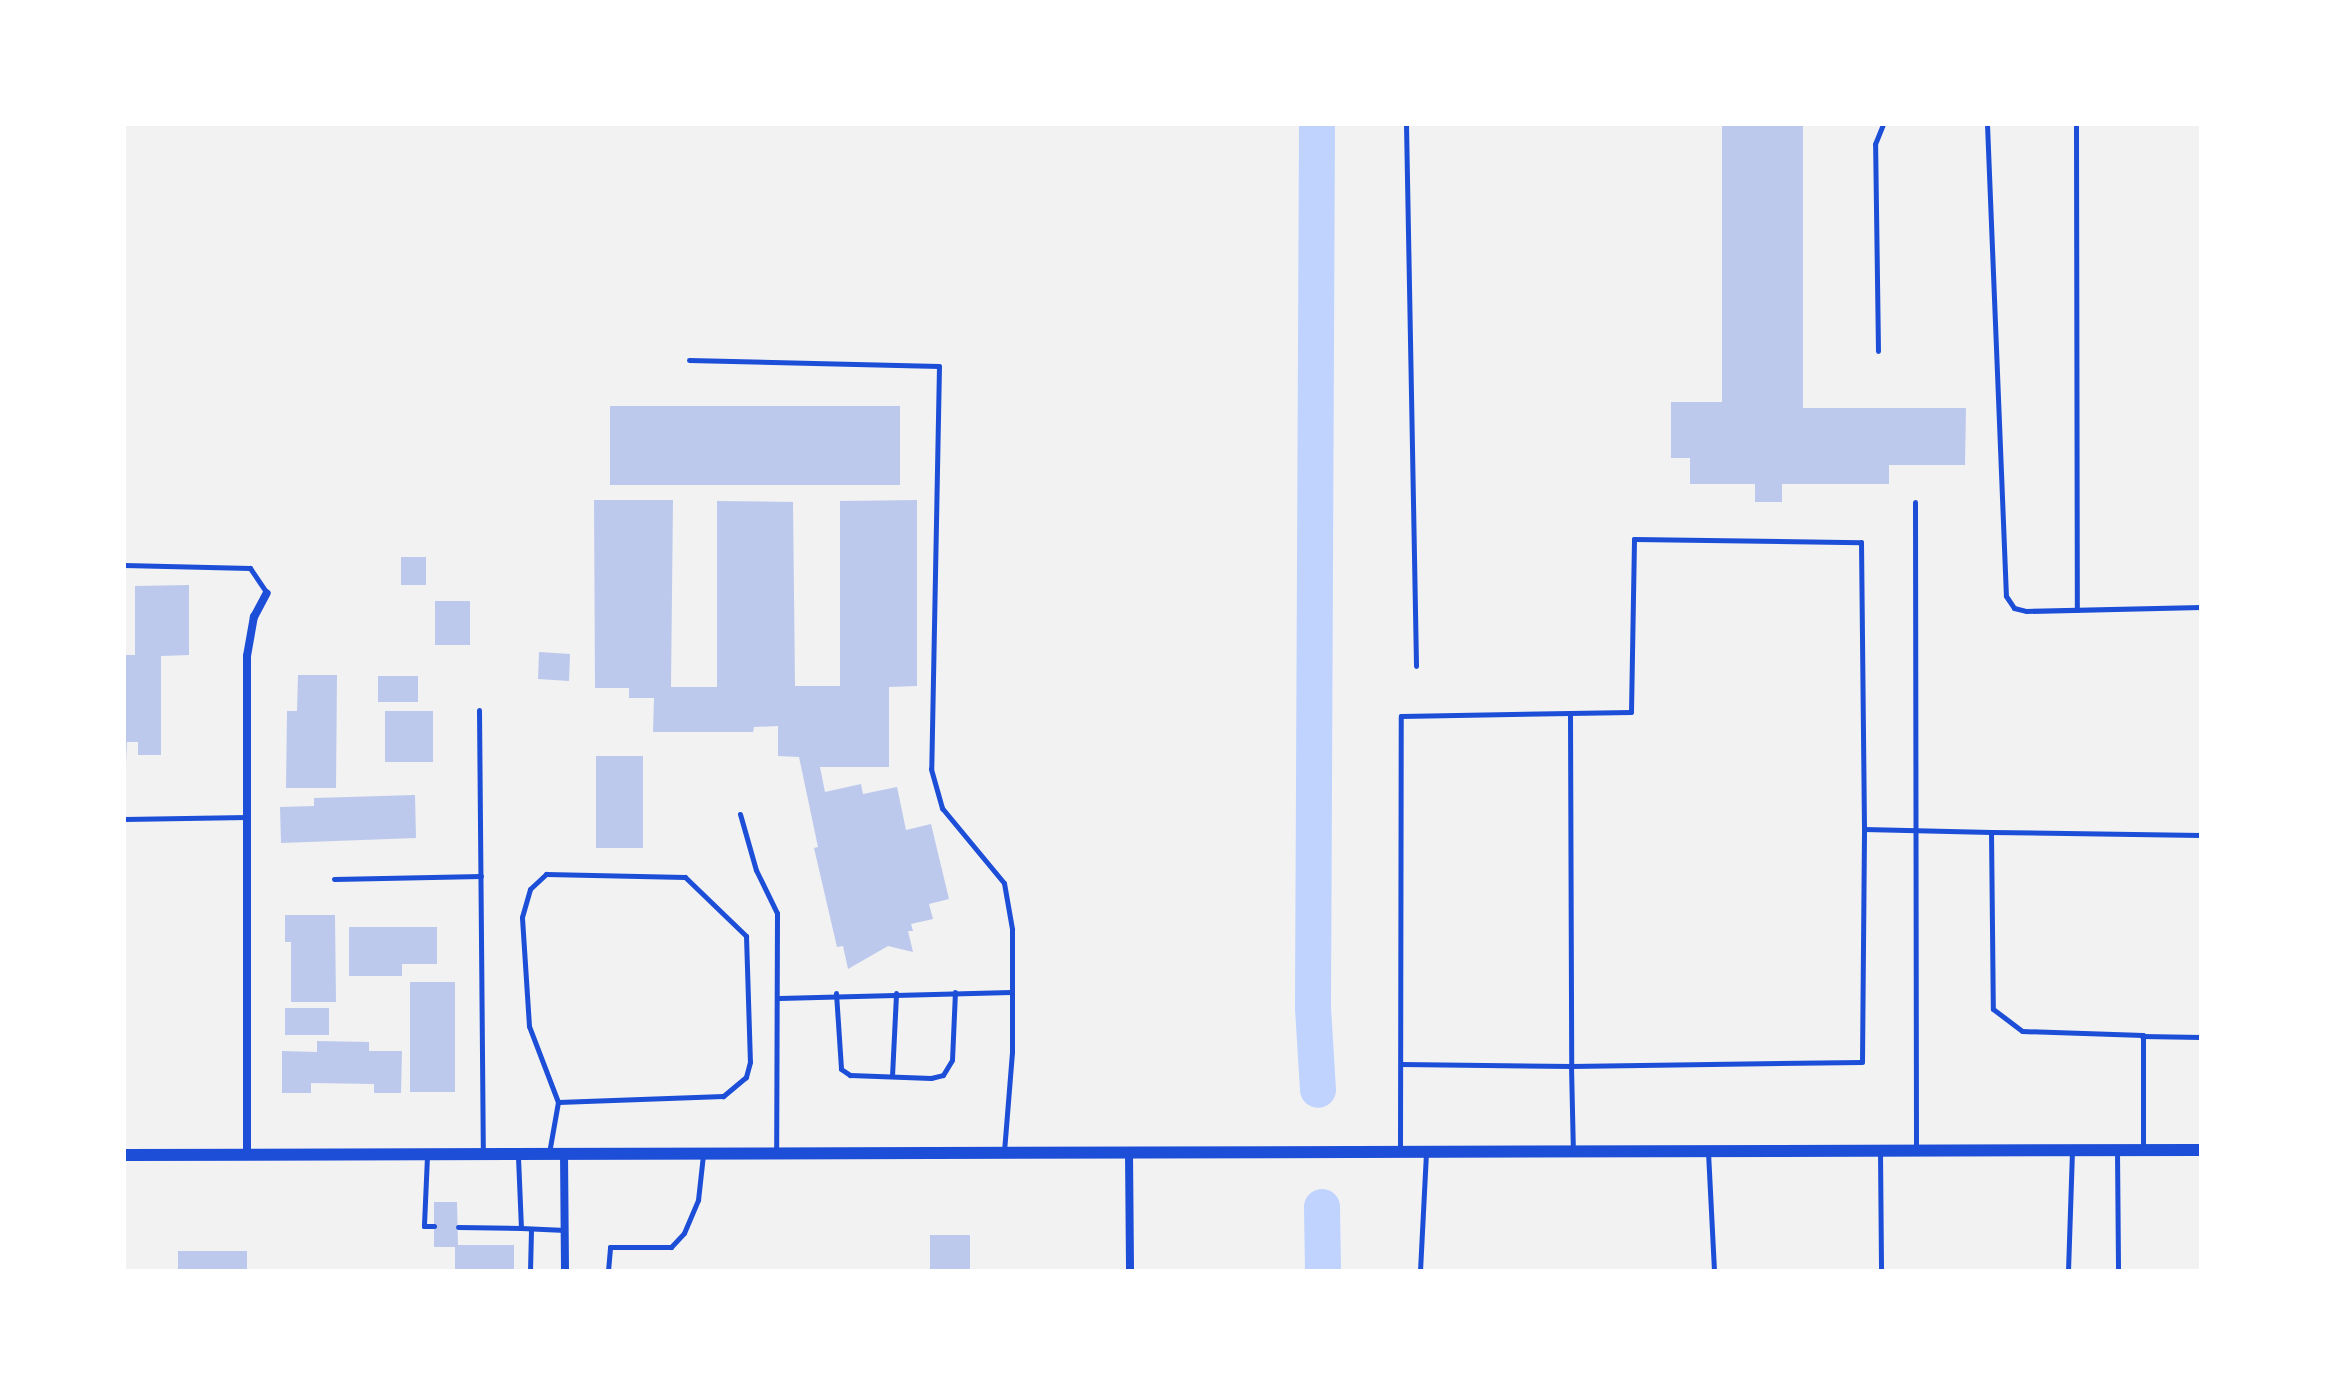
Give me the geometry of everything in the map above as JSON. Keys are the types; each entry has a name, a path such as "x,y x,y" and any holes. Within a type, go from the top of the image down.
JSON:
{"street":[{"path":"247,1156 248,643 267,593"},
{"path":"124,1155 2201,1150"},
{"path":"1129,1152 1130,1271"},
{"path":"564,1154 565,1271"}],"lane":[{"path":"1406,124 1416,666"},
{"path":"1878,351 1875,144 1883,124"},
{"path":"1987,124 2006,596 2014,608 2026,611 2201,607"},
{"path":"2076,124 2077,610"},
{"path":"689,360 939,366 934,791 1004,883 1012,929 1004,1153"},
{"path":"1915,502 1916,1150"},
{"path":"1400,1151 1401,716 1631,712 1634,539 1855,539 1861,542 1864,829 1862,1062 1571,1066 1401,1064"},
{"path":"124,565 250,568 267,593"},
{"path":"479,710 483,1154"},
{"path":"1570,715 1573,1151"},
{"path":"740,814 756,870 777,913 776,1153"},
{"path":"124,819 247,817"},
{"path":"1864,829 2201,835"},
{"path":"1991,832 1993,1009 2022,1031 2201,1037"},
{"path":"549,1154 558,1102 529,1026 522,917 530,889 546,874 685,877 746,936 750,1062 736,1087 723,1096 558,1102"},
{"path":"334,879 481,876"},
{"path":"836,993 841,1069 850,1075 892,1076 943,1075 952,1060 955,992"},
{"path":"779,998 836,993 1011,992"},
{"path":"892,1076 896,993"},
{"path":"2141,1035 2143,1150"},
{"path":"1880,1150 1881,1271"},
{"path":"2068,1271 2072,1150"},
{"path":"2117,1150 2118,1271"},
{"path":"1420,1271 1426,1151"},
{"path":"1708,1151 1714,1271"},
{"path":"518,1154 521,1228"},
{"path":"608,1271 610,1247 671,1247 684,1233 698,1200 703,1154"},
{"path":"427,1155 424,1226 434,1226"},
{"path":"458,1227 565,1230"},
{"path":"530,1271 531,1229"}],"building":[{"path":"1722,124 1803,125 1803,408 1966,408 1965,465 1889,465 1889,484 1782,484 1782,502 1755,502 1755,484 1690,484 1690,458 1671,458 1671,402 1722,402"},
{"path":"610,406 900,406 900,485 610,485"},
{"path":"594,500 673,500 671,687 717,687 717,501 793,502 795,686 840,686 840,501 917,500 917,686 889,687 889,767 820,767 825,792 861,784 863,794 897,787 906,830 931,824 949,899 929,904 933,919 911,924 913,931 908,931 913,952 888,946 848,969 843,946 837,947 814,848 818,847 799,757 778,756 778,726 754,727 753,732 653,732 654,698 629,698 629,688 595,688"},
{"path":"401,557 426,557 426,585 401,585"},
{"path":"189,585 189,655 161,656 161,755 138,755 138,742 127,742 124,804 124,655 135,655 135,586"},
{"path":"435,601 470,601 470,645 435,645"},
{"path":"539,652 570,654 569,681 538,679"},
{"path":"298,675 337,675 336,788 286,788 287,711 297,711"},
{"path":"378,676 418,676 418,702 378,702"},
{"path":"385,711 433,711 433,762 385,762"},
{"path":"596,756 643,756 643,848 596,848"},
{"path":"415,795 416,838 281,843 280,807 314,806 314,798"},
{"path":"285,915 335,915 336,1002 291,1002 291,942 285,942"},
{"path":"349,927 437,927 437,964 402,964 402,976 349,976"},
{"path":"410,982 455,982 455,1092 410,1092"},
{"path":"285,1008 329,1008 329,1035 285,1035"},
{"path":"317,1041 369,1042 369,1051 402,1051 401,1093 374,1093 374,1084 311,1083 311,1093 282,1093 282,1051 317,1052"},
{"path":"434,1202 457,1202 458,1245 514,1245 514,1271 455,1271 455,1247 434,1247"},
{"path":"930,1235 970,1235 970,1271 930,1271"},
{"path":"178,1251 247,1251 247,1271 178,1271"}],"waterway":[{"path":"1317,124 1313,1008 1318,1090"},
{"path":"1322,1207 1323,1271"}]}
